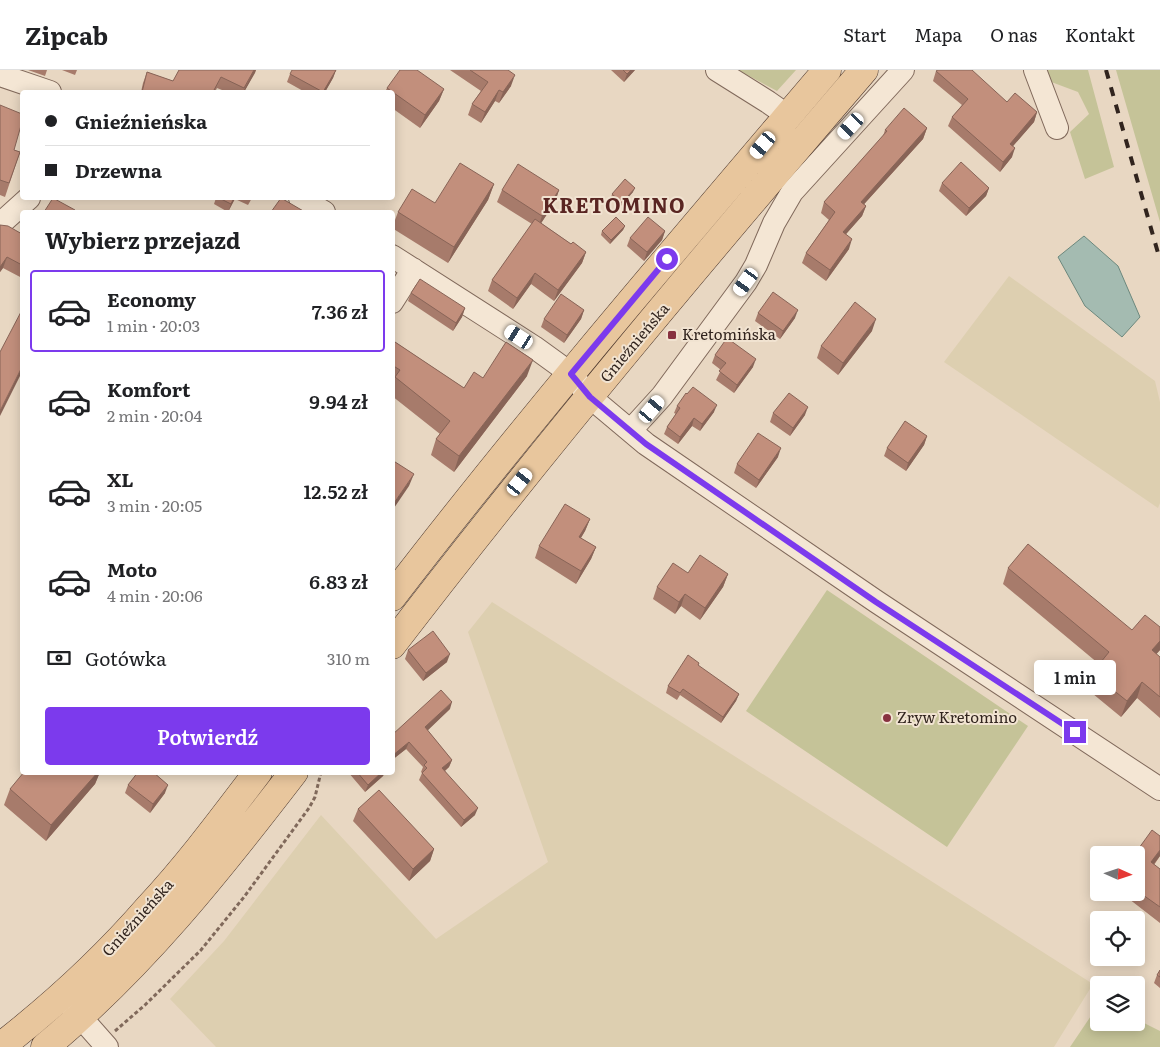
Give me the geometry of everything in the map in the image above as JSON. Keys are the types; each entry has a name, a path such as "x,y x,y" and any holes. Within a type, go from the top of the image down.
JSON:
{"main road":[{"name":"Gnieźnieńska","path":"395,593 471,496 571,374 827,70"},
{"name":"Gnieźnieńska","path":"395,640 474,539 590,397 864,70"},
{"name":"Gnieźnieńska","path":"0,1047 62,995 109,951 151,906 205,842 256,775"},
{"name":"Gnieźnieńska","path":"45,1047 80,1017 138,961 196,897 292,775"}],"street":[{"path":"717,70 788,116"},
{"path":"631,430 652,409 668,389 746,282 756,265 774,223 792,192 903,70"},
{"path":"1036,70 1057,128"},
{"path":"0,75 44,90"},
{"path":"0,224 27,200"},
{"path":"303,200 321,210"},
{"path":"395,258 534,347 571,374 590,397 646,444 876,602 1160,789"},
{"path":"395,297 413,269"},
{"path":"62,995 104,1045"}],"path":[{"path":"104,1045 201,950 218,930 309,808 315,797 320,775"}],"shaded area":[{"path":"738,70 796,70 777,91"},
{"path":"1043,70 1088,70 1114,167 1085,179 1070,132 1089,114 1078,92 1046,80"},
{"path":"1116,70 1160,70 1160,222"},
{"path":"1084,236 1118,266 1140,317 1122,337 1085,306 1058,257"},
{"path":"1009,276 1155,381 1160,402 1160,503 1158,508 944,362"},
{"name":"Zryw Kretomino","path":"827,590 1028,726 947,847 746,711"},
{"path":"492,602 1090,982 1090,989 1054,1047 216,1047 170,999 224,941 321,815 436,939 548,862 468,632"},
{"path":"1090,1017 1090,1031 1145,1031 1145,1024 1160,1031 1160,1047 1070,1047"}],"building":[{"path":"179,70 254,70 244,88 221,77 214,90 142,90 147,72 173,81"},
{"path":"292,70 336,70 324,90 319,90 290,74"},
{"path":"400,70 417,70 444,89 425,115 395,94 395,90 387,88"},
{"path":"470,70 508,70 515,75 503,92 499,90 485,112 472,104 488,82"},
{"path":"623,70 631,70 627,74"},
{"path":"972,70 1007,102 1015,93 1037,112 1010,144 1015,148 1003,162 952,117 968,99 936,71"},
{"path":"0,105 20,113 20,129 14,150 20,152 9,183 0,180"},
{"path":"904,108 927,128 861,202 866,206 843,232 852,239 830,270 806,253 835,212 824,202 887,131 885,130"},
{"path":"961,162 989,188 969,208 942,183"},
{"path":"460,163 494,184 454,247 398,212 412,189 435,203"},
{"path":"518,164 559,190 542,216 502,190"},
{"path":"625,179 635,188 622,203 612,194"},
{"path":"52,200 57,200 75,210 45,210"},
{"path":"223,200 233,200 231,204"},
{"path":"280,200 284,200 302,210 272,210"},
{"path":"616,217 625,226 611,240 602,231"},
{"path":"648,217 665,231 647,252 630,238"},
{"path":"535,219 586,252 558,290 535,273 517,298 492,280"},
{"path":"0,225 8,226 20,233 20,264 7,257 0,267"},
{"path":"420,279 465,308 456,323 411,293"},
{"path":"773,292 798,310 783,331 758,313"},
{"path":"561,294 584,310 567,335 544,319"},
{"path":"855,302 876,319 843,363 821,346"},
{"path":"20,314 20,371 0,411 0,352"},
{"path":"727,338 756,359 737,385 719,371 726,363 715,355"},
{"path":"395,342 464,388 474,372 483,378 506,342 533,360 459,456 436,439 450,421 395,377 400,370 395,367"},
{"path":"693,387 717,405 702,424 694,418 680,437 667,427 680,408 677,406"},
{"path":"789,393 808,407 793,428 773,413"},
{"path":"905,421 927,436 908,463 887,448"},
{"path":"758,433 781,448 759,480 737,464"},
{"path":"395,462 414,474 395,502"},
{"path":"565,504 590,519 579,537 596,547 581,571 539,546"},
{"path":"1028,544 1132,630 1145,615 1160,627 1160,641 1152,650 1160,657 1160,697 1142,682 1127,701 1092,673 1109,652 1008,568"},
{"path":"700,555 728,574 705,608 685,594 679,602 657,587 673,563 688,573"},
{"path":"433,631 450,654 426,673 408,650"},
{"path":"688,655 699,663 698,665 739,694 723,717 683,689 680,693 668,686"},
{"path":"441,690 452,702 425,727 452,760 442,768 478,808 464,820 422,773 427,768 424,765 427,762 409,742 395,754 395,732"},
{"path":"22,775 95,775 51,825 10,789"},
{"path":"136,775 156,775 168,785 153,804 128,785"},
{"path":"360,775 379,775 368,785"},
{"path":"379,790 434,849 413,869 358,809"},
{"path":"1152,830 1160,836 1160,850 1151,862 1160,869 1160,907 1145,896 1145,846 1140,846"}],"railway":[{"path":"1106,70 1160,260"}],"place":[{"name":"Kretomińska","path":"672,335"},
{"name":"Zryw Kretomino","path":"887,718"}],"district":[{"name":"KRETOMINO","path":"614,206"}],"route":[{"path":"667,259 571,374 590,397 646,444 876,602 1075,732"}]}
